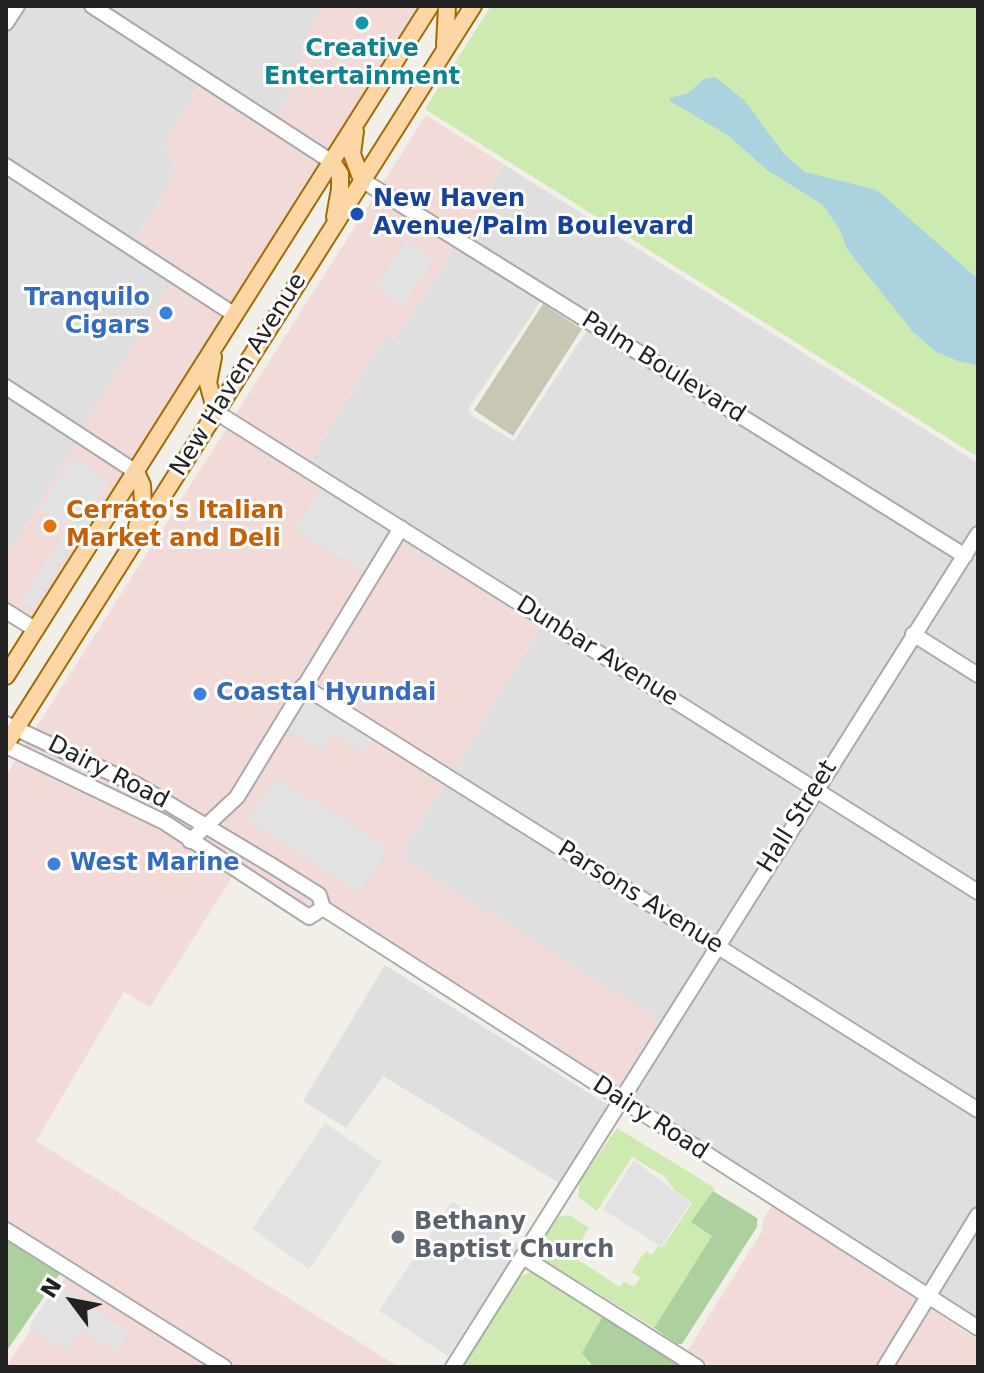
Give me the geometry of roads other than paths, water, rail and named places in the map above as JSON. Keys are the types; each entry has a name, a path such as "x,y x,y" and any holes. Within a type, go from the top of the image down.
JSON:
{"main road":[{"name":"New Haven Avenue","path":"6,676 430,6"},
{"path":"445,50 447,6"},
{"name":"New Haven Avenue","path":"6,745 11,726 133,544 473,6"},
{"path":"357,122 352,154 362,180"},
{"path":"332,162 340,174 333,227"},
{"path":"214,347 208,383 216,412"},
{"path":"133,544 143,505 142,485 136,472"}],"street":[{"path":"6,23 17,6"},
{"path":"92,6 332,162"},
{"path":"6,166 235,315"},
{"name":"Palm Boulevard","path":"362,180 965,556"},
{"path":"6,387 136,472"},
{"name":"Dunbar Avenue","path":"216,412 978,892"},
{"path":"190,841 237,797 401,528"},
{"name":"Hall Street","path":"453,1367 978,534"},
{"path":"6,611 36,630"},
{"path":"913,634 978,675"},
{"name":"Parsons Avenue","path":"303,686 978,1110"},
{"name":"Dairy Road","path":"11,726 139,786 319,895 323,908 978,1328"},
{"name":"Dairy Road","path":"6,745 152,816 309,917 323,908"},
{"path":"885,1367 978,1215"},
{"path":"6,1230 224,1367"},
{"path":"523,1257 697,1367"}],"water":[{"path":"715,77 744,100 784,154 805,172 877,190 978,279 978,365 936,352 913,332 847,249 840,230 823,205 767,170 729,136 670,101 670,98 688,93 704,79"}],"place":[{"name":"Creative Entertainment","path":"362,23"},
{"name":"New Haven Avenue/Palm Boulevard","path":"357,214"},
{"name":"Tranquilo Cigars","path":"166,313"},
{"name":"Cerrato's Italian Market and Deli","path":"50,526"},
{"name":"Coastal Hyundai","path":"200,694"},
{"name":"West Marine","path":"54,864"},
{"name":"Bethany Baptist Church","path":"398,1237"}]}
